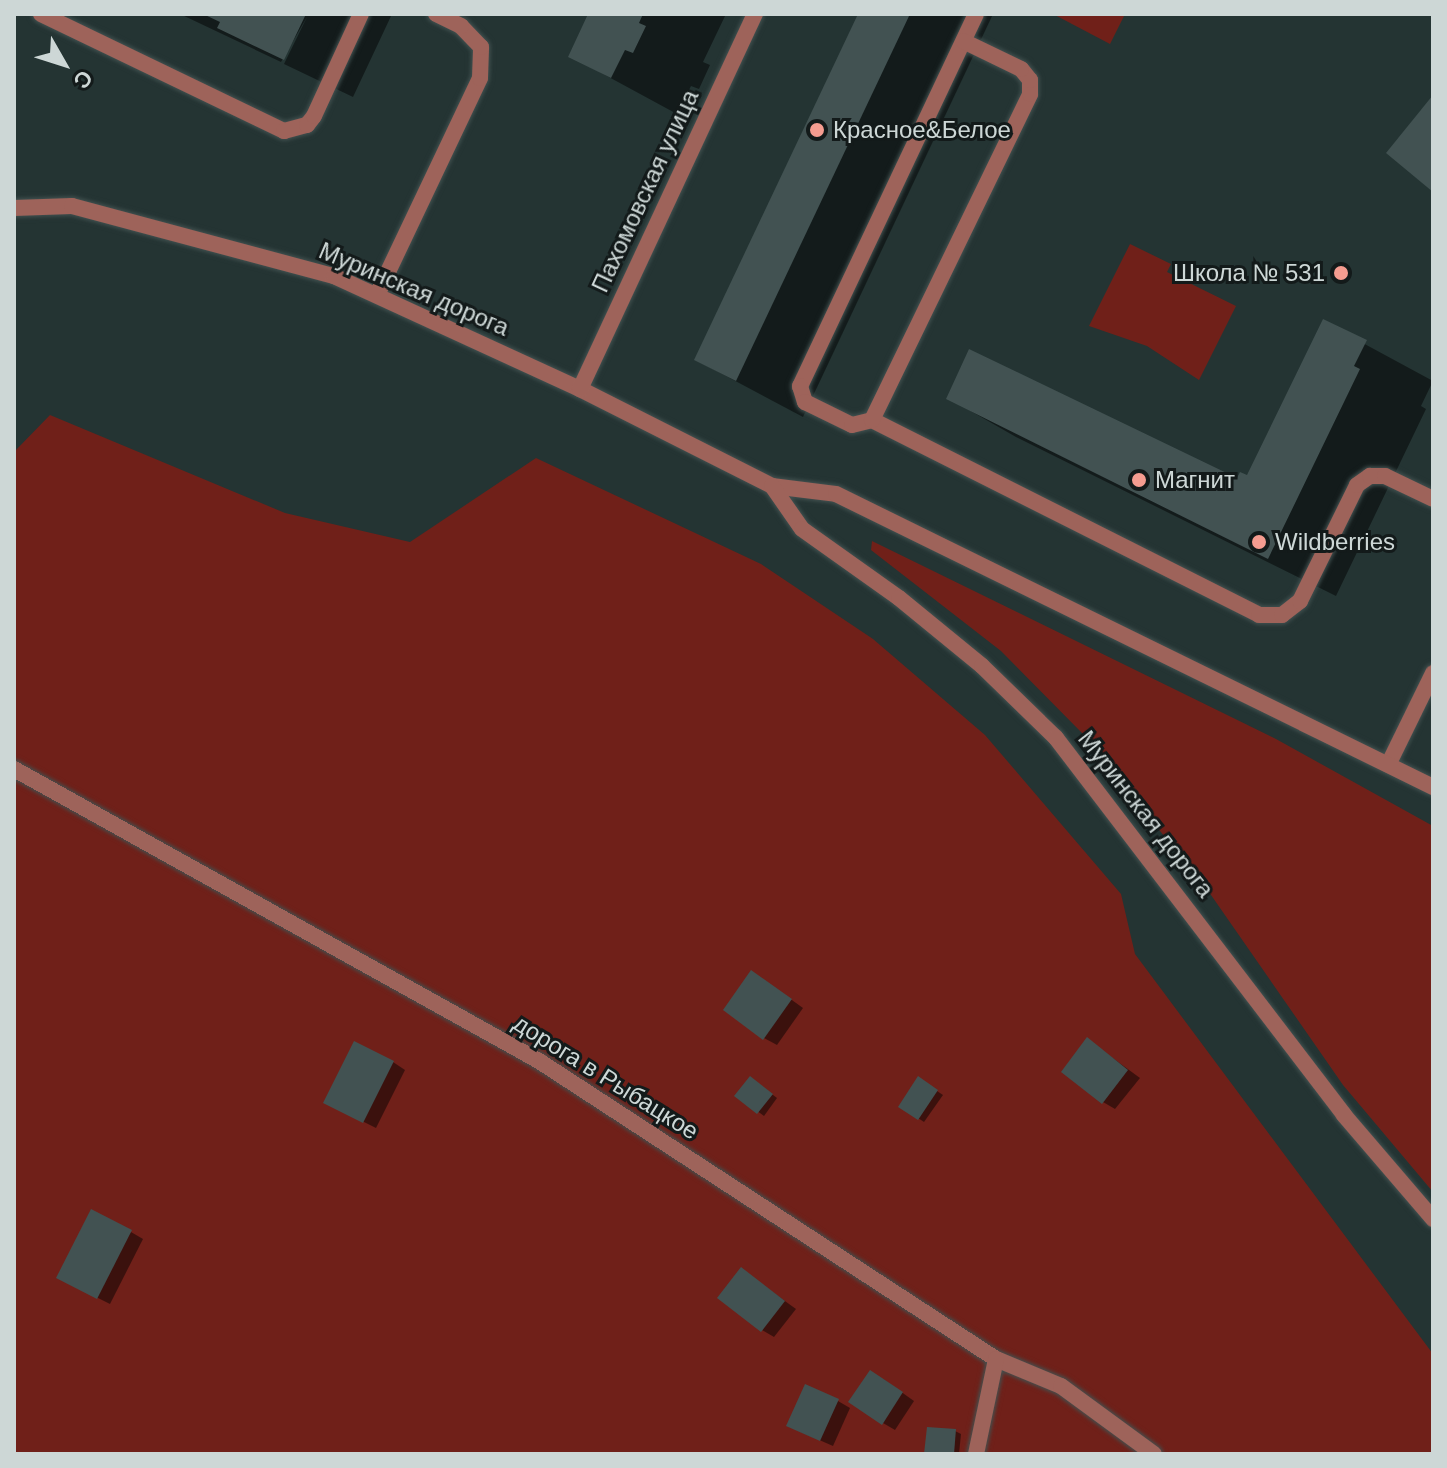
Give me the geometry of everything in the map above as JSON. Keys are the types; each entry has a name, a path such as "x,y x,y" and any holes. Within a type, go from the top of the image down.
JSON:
{"street":[{"path":"41,14 284,131 307,125 314,116 361,14"},
{"path":"377,295 480,78 481,47 461,26 436,14"},
{"name":"Пахомовская улица","path":"580,389 755,14"},
{"path":"976,14 800,386 805,402 852,425 872,420 902,440 1259,615 1282,615 1300,601 1357,485 1370,476 1385,476 1433,499"},
{"path":"872,420 1030,94 1030,80 1021,69 963,41"},
{"name":"Муринская дорога","path":"14,208 72,206 334,276 580,389 772,486 836,494 1433,787"},
{"name":"Муринская дорога","path":"772,486 802,529 899,598 1056,738 1344,1115 1433,1219"},
{"path":"1389,763 1433,673"},
{"name":"дорога в Рыбацкое","path":"14,769 539,1061 996,1359 1061,1386 1154,1454"},
{"path":"976,1454 996,1359"}],"shaded area":[{"path":"1053,14 1125,14 1110,44"},
{"path":"1130,244 1171,264 1167,272 1236,306 1199,380 1147,346 1089,326"},
{"path":"50,415 285,513 410,542 536,458 761,564 873,639 985,735 1121,894 1135,954 1433,1354 1433,1454 14,1454 14,452"},
{"path":"872,541 1276,739 1433,826 1433,1192 1343,1085 1211,895 1082,733 1001,651 871,550"}],"building":[{"path":"203,14 306,14 284,60 217,28 220,22"},
{"path":"588,14 643,14 639,23 646,26 633,53 625,50 611,78 568,57"},
{"path":"858,14 910,14 736,381 694,360"},
{"path":"1433,95 1433,192 1386,153"},
{"path":"1323,319 1367,340 1354,366 1360,369 1268,559 946,399 969,349 1237,478 1240,472 1247,475"},
{"path":"751,970 792,999 763,1040 723,1010"},
{"path":"1087,1037 1128,1070 1102,1104 1061,1072"},
{"path":"354,1041 394,1061 363,1123 323,1103"},
{"path":"750,1076 773,1094 757,1114 734,1096"},
{"path":"918,1076 938,1090 918,1120 898,1107"},
{"path":"91,1209 132,1230 97,1299 56,1278"},
{"path":"741,1267 785,1301 761,1332 717,1298"},
{"path":"870,1370 903,1392 882,1425 848,1402"},
{"path":"805,1384 839,1399 820,1441 786,1426"},
{"path":"927,1427 956,1429 954,1454 924,1454"}],"place":[{"name":"Красное&Белое","path":"817,130"},
{"name":"Школа № 531","path":"1341,273"},
{"name":"Магнит","path":"1139,480"},
{"name":"Wildberries","path":"1259,542"}]}
